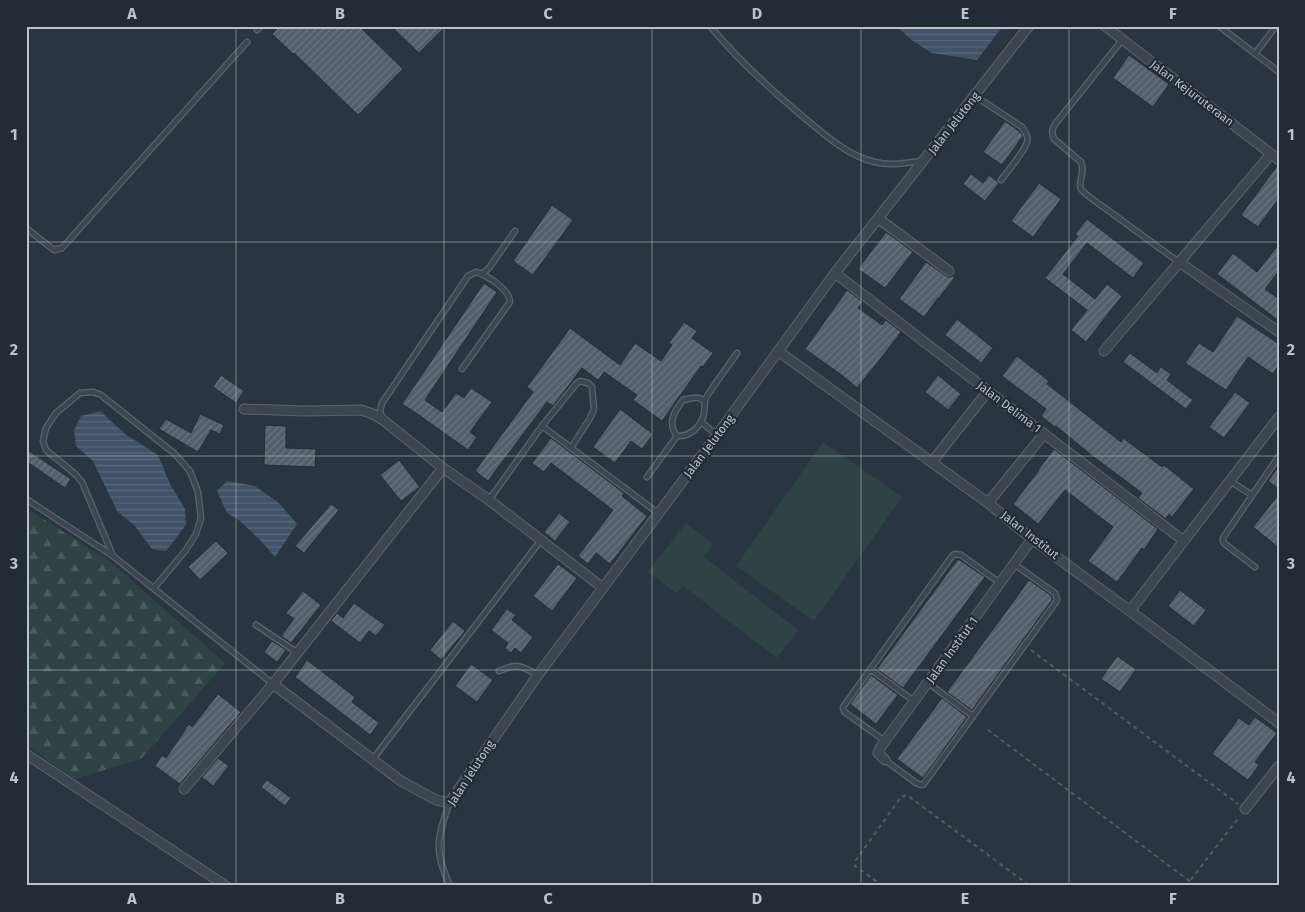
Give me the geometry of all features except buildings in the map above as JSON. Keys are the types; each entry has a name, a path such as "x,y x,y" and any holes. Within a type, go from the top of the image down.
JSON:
{"street":[{"name":"Jalan Jelutong","path":"449,803 538,675 835,273 1029,26"},
{"name":"Jalan Kejuruteraan","path":"1105,26 1275,157"},
{"path":"1104,352 1179,262 1275,157"},
{"path":"879,219 949,271"},
{"path":"1179,262 1279,332"},
{"name":"Jalan Delima 1","path":"835,273 1184,541"},
{"name":"Jalan Institut","path":"778,351 988,503 1032,539 1130,610 1279,723"},
{"path":"932,462 948,434 988,391"},
{"path":"244,409 361,410 373,414 603,588"},
{"path":"1130,610 1279,417"},
{"path":"988,503 1044,434"},
{"path":"184,789 298,653 442,468"},
{"name":"Jalan Institut 1","path":"885,741 1032,539"},
{"path":"273,684 401,782 436,800 449,803"},
{"path":"885,741 878,753 885,760"},
{"path":"26,754 226,886"},
{"path":"1245,809 1279,766"}],"lane":[{"path":"710,26 763,83 841,146 873,162 890,165 925,160"},
{"path":"1219,26 1279,72"},
{"path":"1255,54 1276,26"},
{"path":"1122,40 1052,128 1052,133 1054,139 1081,162 1083,172 1079,184 1081,188 1099,204 1179,262"},
{"path":"26,228 54,250 62,248 247,42"},
{"path":"975,96 1022,127 1027,134 1028,142 1025,148 1001,180"},
{"path":"482,274 489,268 515,231"},
{"path":"383,420 380,412 388,392 468,276 476,272 504,289 510,298 510,302 462,369"},
{"path":"677,436 690,434 701,422 704,416 704,401 737,353"},
{"path":"489,500 542,426 580,381 592,387 594,408 593,414 571,448"},
{"path":"112,556 82,482 46,450 43,441 46,428 56,413 80,393 93,392 101,395 175,454 190,471 193,478 198,492 200,518 196,534 186,550 154,588"},
{"path":"677,436 674,432 672,419 683,400 701,398 704,401"},
{"path":"701,422 717,435"},
{"path":"542,426 658,513"},
{"path":"648,477 677,436"},
{"path":"1255,567 1223,541 1224,536 1279,456"},
{"path":"1230,481 1252,495"},
{"path":"26,499 112,556 273,684"},
{"path":"373,760 541,540"},
{"path":"885,741 844,711 843,707 870,669 955,554 961,555 1000,583"},
{"path":"885,760 923,785 1058,599 1055,593 1014,564"},
{"path":"256,625 298,653"},
{"path":"498,671 510,666 521,666 538,675"},
{"path":"870,669 914,701"},
{"path":"928,683 973,716"},
{"name":"Jalan Jelutong","path":"449,803 438,843 445,875 450,886"}],"path":[{"path":"1025,646 1245,809 1186,886"},
{"path":"988,730 1196,886"},
{"path":"883,886 855,866 854,863 901,797 907,795 1030,886"}],"green space":[{"path":"823,442 902,497 814,621 736,566"},
{"path":"31,511 112,563 225,663 141,759 75,779 26,745 26,515"},
{"path":"686,523 714,544 704,557 798,630 777,658 683,586 676,593 648,572"}],"water":[{"path":"896,26 1003,26 977,60 932,53 913,41"},
{"path":"100,411 125,434 158,455 170,484 185,509 186,525 166,551 152,549 135,526 117,511 93,461 76,446 74,430 81,416"},
{"path":"227,481 255,486 279,503 297,524 275,557 240,521 227,513 217,491"}]}
